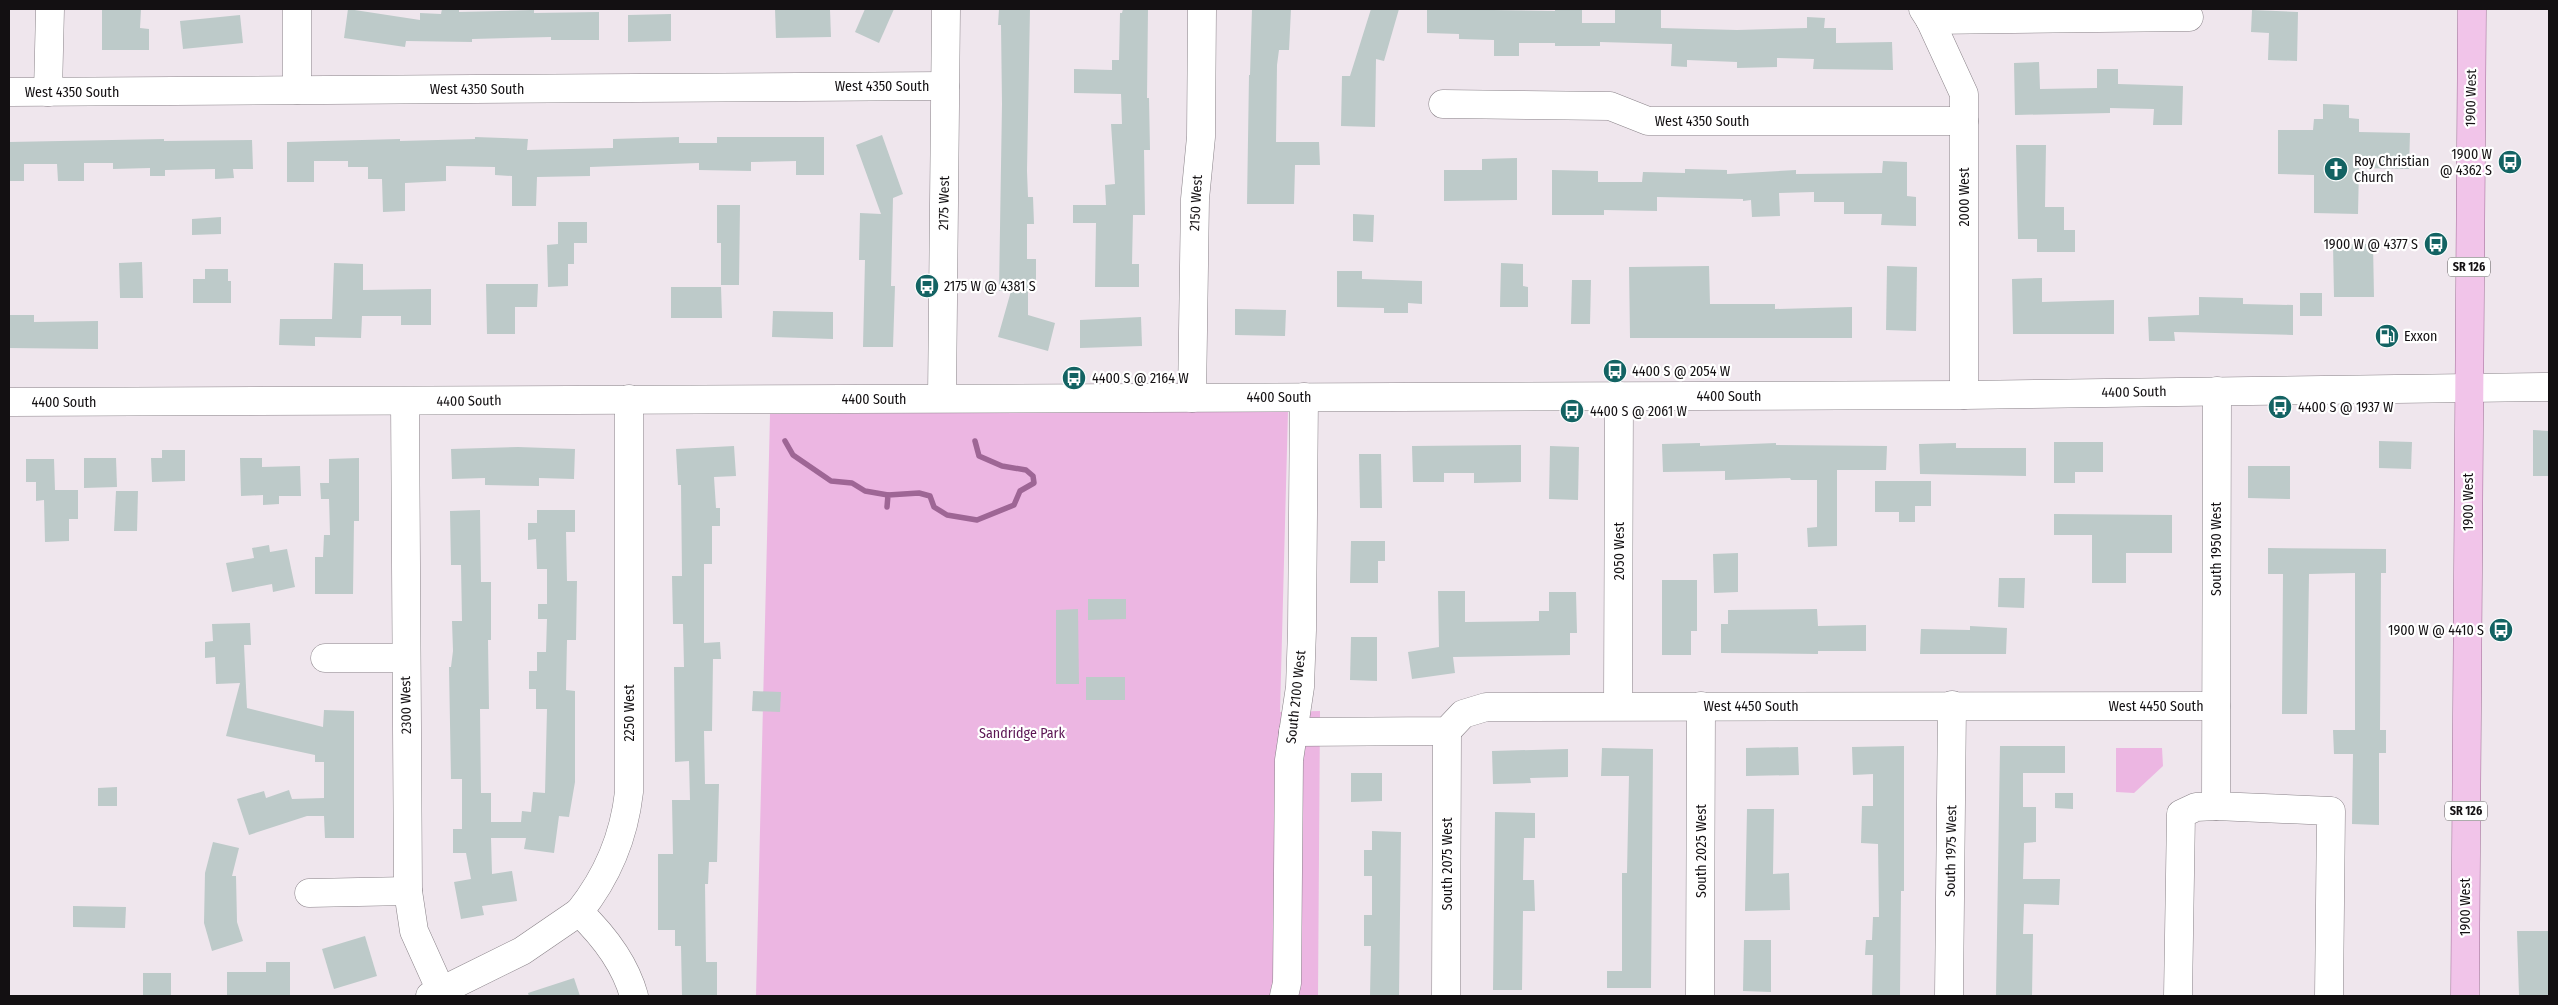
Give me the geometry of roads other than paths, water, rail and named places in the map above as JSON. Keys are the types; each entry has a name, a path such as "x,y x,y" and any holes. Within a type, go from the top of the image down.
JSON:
{"main road":[{"name":"1900 West","path":"2465,996 2472,9"}],"street":[{"path":"48,92 50,9"},
{"path":"296,90 297,9"},
{"name":"2175 West","path":"942,398 946,9"},
{"name":"2150 West","path":"1192,398 1195,199 1201,137 1202,9"},
{"path":"1927,14 2189,17"},
{"name":"2000 West","path":"1927,14 1964,94 1964,395"},
{"name":"West 4350 South","path":"9,92 945,86"},
{"name":"West 4350 South","path":"1444,104 1610,106 1648,121 1964,121"},
{"name":"4400 South","path":"9,402 1964,395 2549,388"},
{"name":"South 1950 West","path":"2216,806 2217,391"},
{"name":"2050 West","path":"1618,706 1619,396"},
{"name":"South 2100 West","path":"1284,996 1287,984 1289,760 1300,687 1302,630 1304,397"},
{"name":"2250 West","path":"578,912 608,868 618,841 628,798 629,400"},
{"name":"2300 West","path":"406,401 405,658 408,891 414,931 436,994"},
{"path":"325,658 405,658"},
{"name":"South 1975 West","path":"1949,996 1952,705"},
{"name":"South 2025 West","path":"1700,996 1701,706"},
{"name":"West 4450 South","path":"1447,731 1463,714 1486,707 2216,706"},
{"path":"1293,732 1447,731"},
{"name":"South 2075 West","path":"1446,996 1447,731"},
{"path":"2178,996 2182,814 2196,807 2216,806 2331,811 2329,996"},
{"path":"309,893 408,891"},
{"path":"436,994 522,951 578,912 595,928 613,953 627,976 634,996"}],"waterway":[{"path":"785,441 793,455 831,481 852,483 865,491 888,495"},
{"path":"887,507 888,495 919,493 930,496 934,507 947,515 977,520 1014,505 1020,491 1034,483 1033,476 1026,470 1002,466 979,456 975,441"}],"place":[{"name":"1900 W @ 4362 S","path":"2510,162"},
{"name":"Roy Christian Church","path":"2336,169"},
{"name":"1900 W @ 4377 S","path":"2436,244"},
{"name":"2175 W @ 4381 S","path":"927,286"},
{"name":"Exxon","path":"2387,336"},
{"name":"4400 S @ 2054 W","path":"1615,371"},
{"name":"4400 S @ 2164 W","path":"1074,378"},
{"name":"4400 S @ 1937 W","path":"2280,407"},
{"name":"4400 S @ 2061 W","path":"1572,411"},
{"name":"1900 W @ 4410 S","path":"2501,630"}],"park label":[{"name":"Sandridge Park","path":"1022,733"}]}
